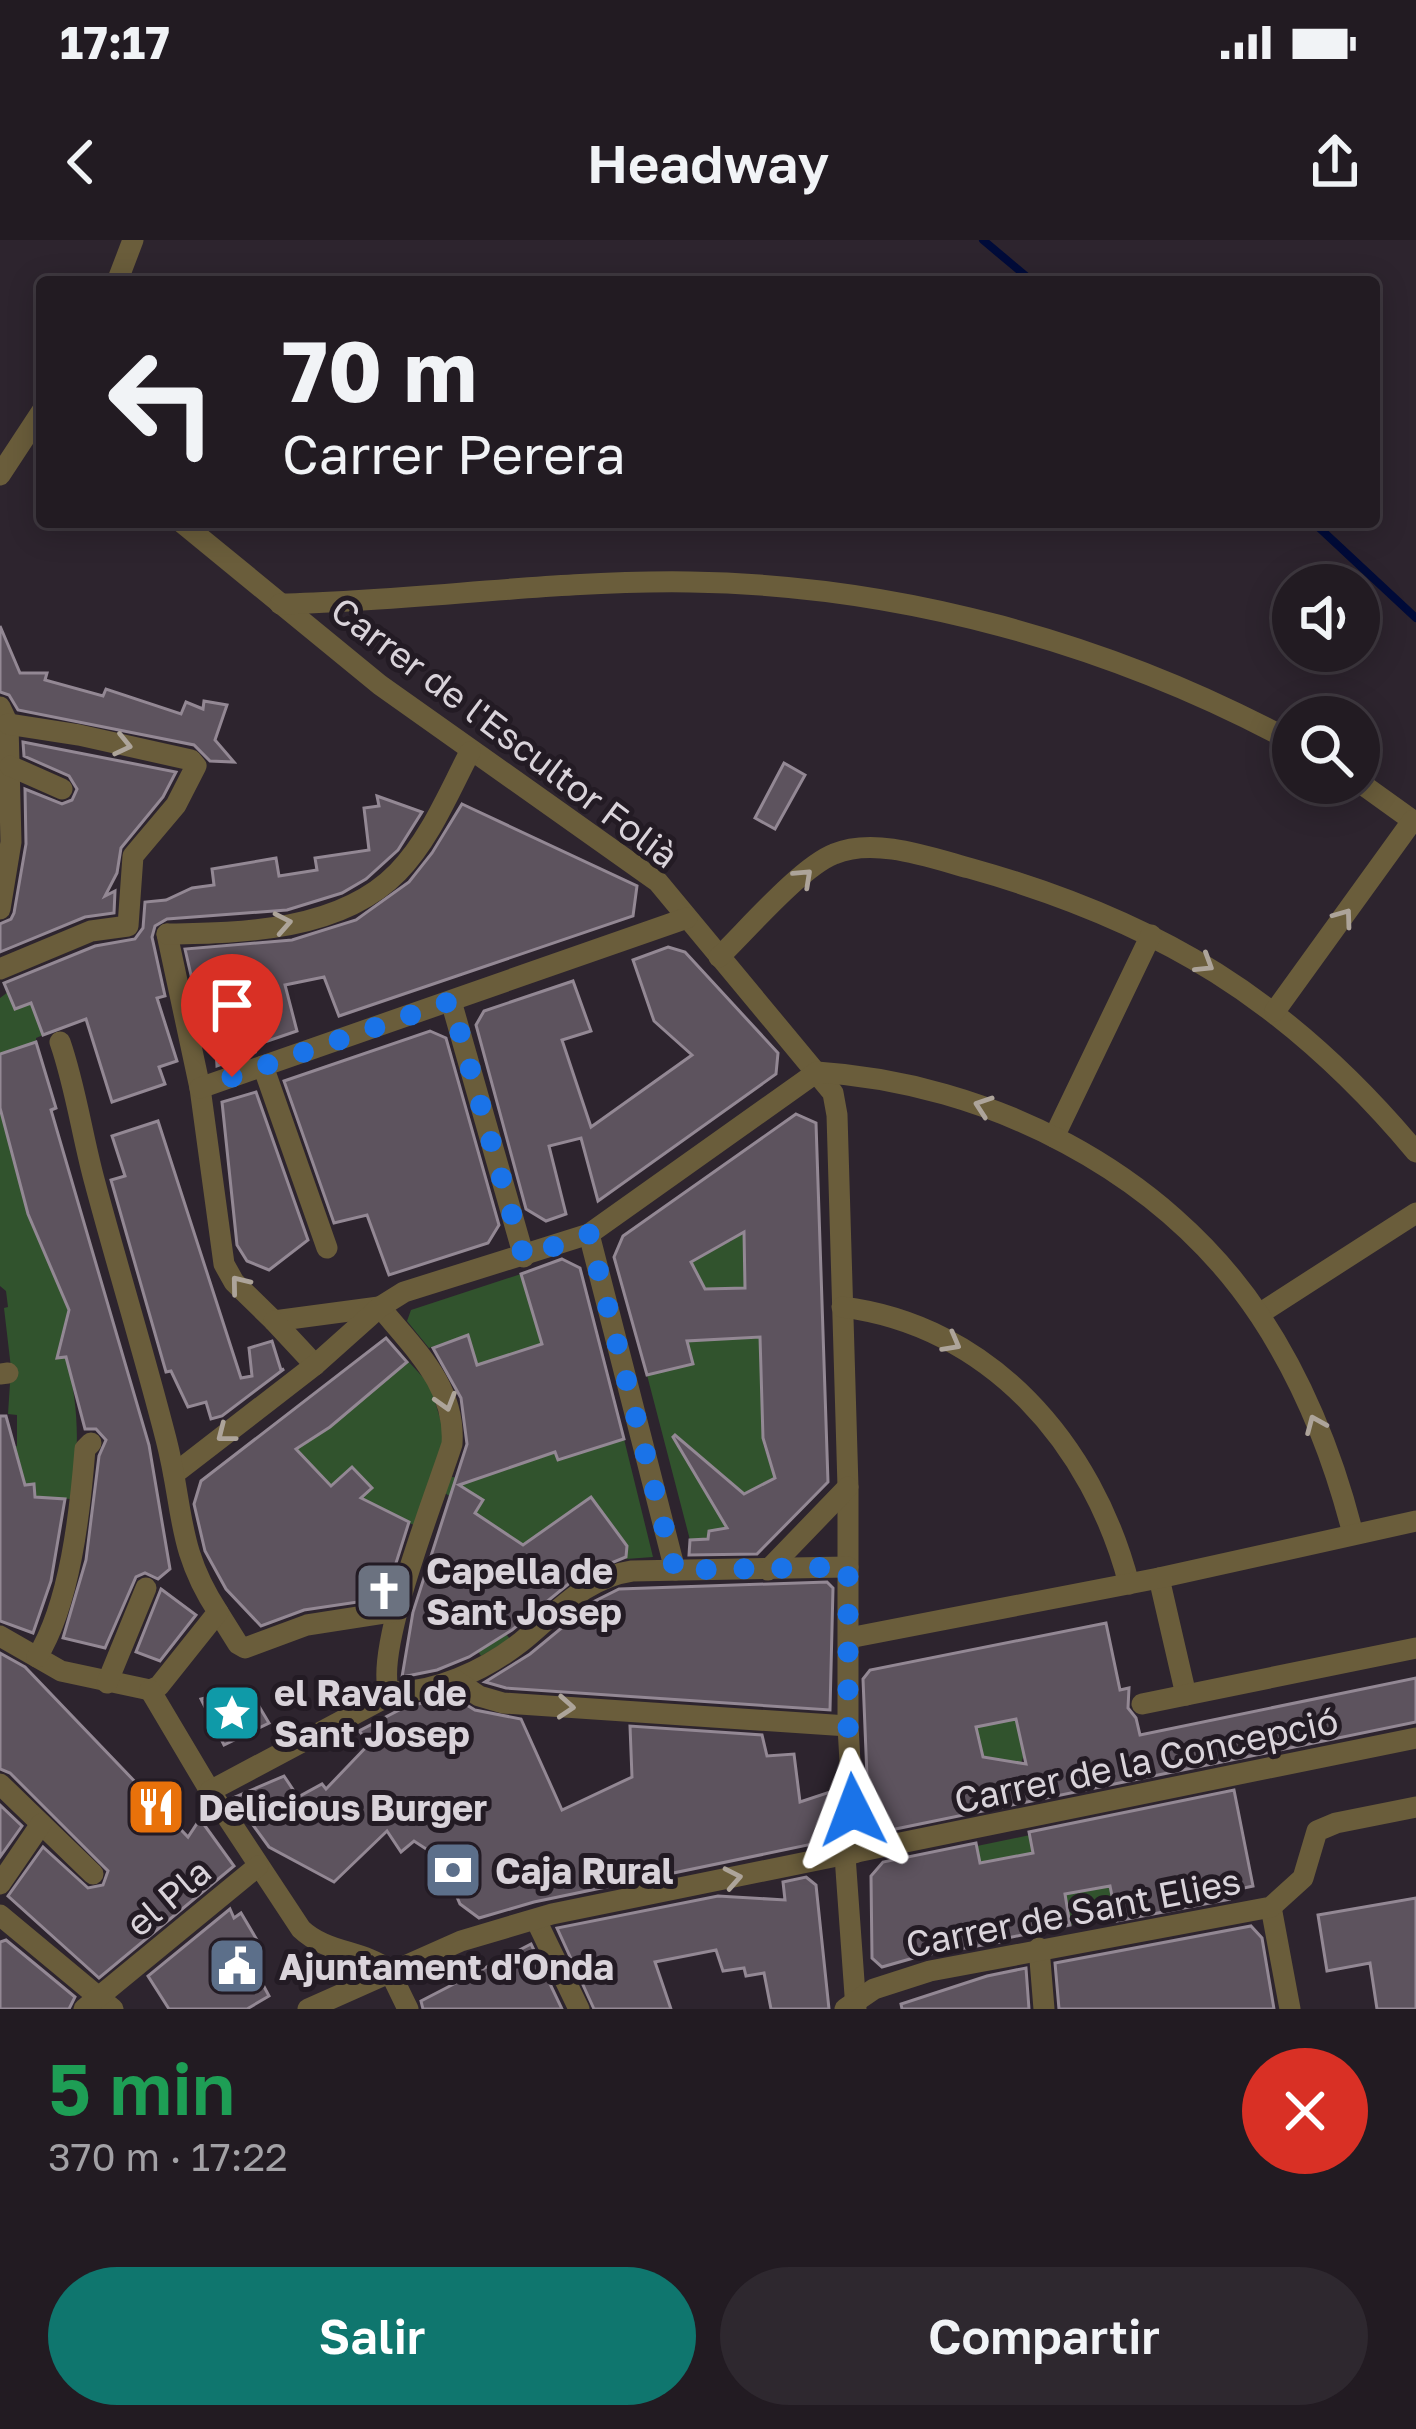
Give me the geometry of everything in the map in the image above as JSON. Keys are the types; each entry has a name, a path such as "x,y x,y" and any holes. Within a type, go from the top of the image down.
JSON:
{"street":[{"path":"119,276 133,240"},
{"path":"0,475 36,421"},
{"name":"Carrer de l'Escultor Folià","path":"188,528 470,752 644,870 833,1093 848,1487 852,2007"},
{"path":"280,604 363,602 575,584 773,586 938,611 1108,659 1190,691 1272,732"},
{"path":"0,909 10,842 10,766 4,716 191,760 196,766 176,806 133,856 128,926"},
{"path":"0,969 91,931 152,925 167,934 257,928 344,910 400,870 428,831 470,752"},
{"path":"10,766 62,789"},
{"path":"1275,1011 1414,822 1380,797"},
{"path":"719,957 823,859 860,848 912,854 1015,881 1151,935 1213,969 1275,1011 1344,1072 1416,1152"},
{"path":"200,1088 687,918"},
{"path":"167,934 200,1088 224,1264 234,1282 315,1364"},
{"path":"1054,1137 1151,935"},
{"path":"451,1001 524,1257"},
{"path":"60,1042 76,1088 75,1108 174,1474 185,1547 214,1608 245,1648 307,1625 399,1606"},
{"path":"263,1066 327,1248"},
{"path":"174,1474 380,1307 404,1292 589,1234 817,1072 874,1076 1009,1115 1054,1137 1159,1206 1195,1238 1259,1314 1317,1429 1353,1534"},
{"path":"1259,1314 1416,1213"},
{"path":"589,1234 675,1570"},
{"path":"274,1322 380,1307"},
{"path":"380,1307 438,1379 452,1426 452,1444 399,1606 385,1687 399,1692"},
{"path":"842,1307 900,1318 947,1339 1018,1389 1058,1434 1092,1485 1120,1547 1129,1584"},
{"path":"37,1657 59,1606 85,1449 91,1443"},
{"path":"767,1570 848,1487"},
{"path":"849,1638 1159,1578 1416,1521"},
{"path":"214,1799 399,1692 455,1680 519,1643 598,1580 632,1571 848,1567"},
{"path":"1159,1578 1186,1695"},
{"path":"107,1683 146,1588"},
{"path":"7,1640 62,1671 150,1690 159,1686 214,1608"},
{"path":"1142,1705 1416,1648"},
{"path":"455,1680 478,1696 503,1703 848,1726"},
{"path":"150,1690 258,1866"},
{"name":"Carrer de la Concepció","path":"536,1920 1416,1738"},
{"path":"0,1784 93,1874"},
{"name":"Carrer de Sant Elies","path":"852,2007 874,1989 909,1977 1039,1948 1270,1907 1303,1878 1317,1831 1416,1808"},
{"path":"0,1883 41,1824"},
{"name":"el Pla","path":"98,2006 258,1866 311,1939 389,1970"},
{"path":"1270,1907 1290,2009"},
{"path":"0,1916 98,2006"},
{"path":"308,2009 460,1941 536,1920 579,2009"},
{"path":"1039,1948 1044,2009"},
{"path":"389,1970 408,2009"}],"green space":[{"path":"8,992 15,1009 31,1003 43,1035 0,1054 0,998"},
{"path":"0,1108 28,1214 69,1310 57,1357 66,1357 76,1410 71,1499 35,1497 34,1485 25,1485 19,1462 11,1462 0,1448 17,1446 17,1415 8,1414 11,1368 4,1308 8,1307 6,1291 0,1286"},
{"path":"693,1188 730,1242 766,1206 745,1288 728,1289 760,1337 763,1444 774,1476 796,1466 817,1495 798,1514 772,1479 759,1486 770,1500 760,1508 689,1463 727,1528 708,1539 690,1540 647,1375 692,1364 687,1339 695,1270 691,1262"},
{"path":"521,1274 543,1343 477,1365 467,1335 429,1348 407,1321 411,1310"},
{"path":"408,1361 430,1385 445,1435 416,1526 389,1514 320,1536 371,1489 352,1468 331,1486 289,1455"},
{"path":"624,1439 653,1557 626,1559 627,1546 591,1498 523,1546 534,1561 524,1569 513,1556 501,1567 510,1578 497,1590 488,1580 474,1594 510,1639 481,1656 478,1651 490,1643 482,1630 471,1637 456,1616 492,1543 503,1549 510,1537 475,1513 482,1499 462,1487 454,1499 445,1493 451,1477 477,1479 554,1449 559,1460"},
{"path":"1012,1699 1024,1755 1021,1763 962,1752 958,1732 976,1728 972,1707 990,1724 996,1723"},
{"path":"1030,1835 1033,1854 980,1863 977,1846"},
{"path":"1110,1886 1116,1917 1070,1925 1065,1893"}],"building":[{"path":"0,626 20,673 47,673 45,680 103,696 106,689 181,714 186,702 203,709 204,701 227,705 215,740 234,762 210,761 194,745 18,710 9,695 0,692"},
{"path":"23,742 176,772 163,797 121,848 117,873 105,896 115,891 114,913 85,917 0,952 0,924 14,913 26,844 25,789 62,804 72,800 77,789 69,776 24,756"},
{"path":"784,763 805,775 775,829 755,818"},
{"path":"377,796 422,812 398,850 366,879 342,893 287,910 167,919 155,926 152,937 165,996 157,998 177,1061 159,1067 165,1084 112,1102 86,1019 43,1035 31,1003 15,1009 4,983 95,946 135,939 143,928 145,902 214,885 212,869 276,858 279,876 317,870 315,858 369,850 364,808 379,806"},
{"path":"462,804 637,886 633,916 339,1016 324,977 285,985 297,1031 253,1046 255,1052 217,1066 185,949 292,940 356,920 409,882"},
{"path":"668,947 685,952 778,1053 776,1074 598,1201 581,1138 549,1146 566,1214 546,1221 526,1209 476,1025 484,1011 573,981 591,1031 562,1040 591,1127 692,1055 654,1021 633,960"},
{"path":"430,1031 446,1038 499,1225 488,1243 389,1275 367,1215 334,1223 284,1081"},
{"path":"36,1042 56,1108 51,1110 149,1445 170,1569 158,1579 145,1573 136,1577 105,1648 63,1638 86,1560 99,1456 106,1440 96,1429 85,1429 66,1357 57,1358 69,1310 28,1214 0,1108 0,1054"},
{"path":"256,1092 308,1240 269,1270 247,1261 237,1245 222,1102"},
{"path":"796,1114 816,1123 828,1482 757,1554 689,1555 690,1540 708,1539 709,1531 727,1528 673,1437 744,1494 775,1478 763,1438 760,1337 687,1341 693,1364 647,1375 614,1257 623,1236","holes":["744,1232 745,1288 705,1289 691,1262"]},
{"path":"158,1121 241,1378 252,1376 249,1348 272,1341 284,1369 222,1416 211,1419 206,1402 188,1407 171,1371 166,1372 111,1180 125,1176 112,1136"},
{"path":"562,1259 580,1268 624,1439 558,1460 555,1452 459,1485 483,1500 475,1513 523,1545 591,1497 627,1546 626,1557 577,1577 512,1630 469,1657 402,1677 413,1612 467,1444 461,1398 433,1348 468,1335 477,1365 542,1344 521,1274"},
{"path":"386,1338 407,1362 330,1427 296,1449 331,1486 352,1467 372,1488 361,1498 409,1522 385,1598 304,1610 261,1626 226,1589 205,1551 194,1504 201,1481"},
{"path":"0,1416 6,1416 25,1485 34,1484 35,1497 65,1499 51,1581 33,1633 0,1621"},
{"path":"827,1582 833,1588 830,1710 506,1688 485,1682 530,1654 593,1602 619,1589"},
{"path":"161,1589 196,1615 160,1661 136,1652"},
{"path":"1106,1623 1120,1690 1129,1688 1128,1708 1140,1735 1416,1678 1416,1722 876,1833 869,1826 863,1679 870,1670","holes":["1016,1719 1026,1764 983,1757 976,1727"]},
{"path":"0,1653 25,1667 188,1837 200,1819 234,1866 99,1978 8,1896 43,1847 88,1888 103,1885 108,1871 10,1773 0,1769"},
{"path":"242,1689 246,1695 251,1693 269,1723 224,1745 201,1699"},
{"path":"452,1696 475,1710 521,1719 562,1810 632,1777 630,1726 762,1735 767,1756 794,1754 800,1802 836,1790 839,1830 832,1840 534,1902 479,1918 460,1904 440,1858 414,1841 401,1852 387,1831 334,1882 269,1847 233,1798 284,1776 298,1797 322,1784 326,1789 370,1743 359,1731 405,1707"},
{"path":"1234,1790 1253,1886 1239,1889 1230,1899 1117,1921 1110,1886 1065,1894 1070,1925 882,1967 872,1958 871,1876 883,1862 976,1843 980,1863 1033,1853 1029,1832"},
{"path":"0,1805 22,1826 0,1857"},
{"path":"806,1877 816,1885 829,2009 771,2009 764,1973 746,1976 744,1968 723,1971 716,1950 655,1962 671,2009 594,2009 557,1928 718,1896 785,1900 783,1882"},
{"path":"1416,1898 1416,2009 1377,2009 1370,1963 1327,1971 1318,1915"},
{"path":"230,1909 234,1918 241,1913 257,1940 252,1945 262,1960 253,1966 269,1996 247,2009 169,2009 148,1976"},
{"path":"1251,1926 1262,1938 1274,2009 1059,2009 1055,1963"},
{"path":"6,1940 75,1997 69,2009 0,2009 0,1942"},
{"path":"531,1944 562,2009 423,2009 421,2001"},
{"path":"1026,1968 1029,2009 902,2009 901,2004"}],"waterway":[{"path":"983,240 1026,276"},
{"path":"1319,528 1416,618"}],"place":[{"name":"Capella de Sant Josep","path":"384,1591"},
{"name":"el Raval de Sant Josep","path":"232,1713"},
{"name":"Delicious Burger","path":"156,1807"},
{"name":"Caja Rural","path":"453,1870"},
{"name":"Ajuntament d'Onda","path":"237,1966"}],"route":[{"path":"232,1077 451,1001 524,1257 589,1234 675,1570 848,1567 853,1810"}]}
